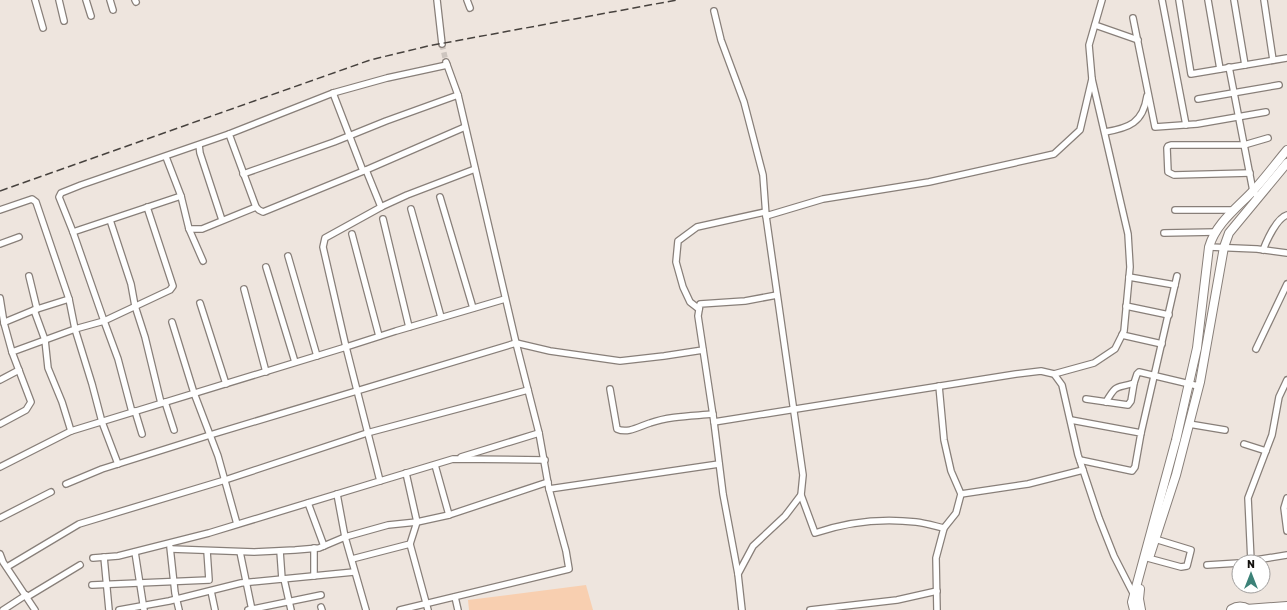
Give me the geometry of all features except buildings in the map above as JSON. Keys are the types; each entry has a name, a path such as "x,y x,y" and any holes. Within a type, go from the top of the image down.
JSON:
{"highway":[{"path":"1232,610 1238,608 1247,610"}],"street":[{"path":"35,0 43,28"},
{"path":"59,0 64,22"},
{"path":"86,0 91,16"},
{"path":"110,0 113,10"},
{"path":"437,0 442,44"},
{"path":"467,0 470,8"},
{"path":"714,422 1041,371 1054,374 1094,363 1115,349 1124,331 1130,267 1128,234 1092,79 1089,45 1102,0"},
{"path":"1162,0 1186,125"},
{"path":"1179,0 1191,74 1287,58"},
{"path":"1208,0 1220,69"},
{"path":"1234,0 1245,65"},
{"path":"1264,0 1273,60"},
{"path":"714,12 721,40 744,102 763,175 766,214 776,295 803,475 801,495 815,533 849,524 881,521 916,522 944,528"},
{"path":"1133,18 1154,127 1186,125 1266,112"},
{"path":"1095,25 1138,40"},
{"path":"142,434 133,412 119,361 59,197 61,193 229,134 333,93 446,64 458,95 505,299 539,433 549,488 566,551 569,569 400,610"},
{"path":"1229,67 1244,145 1256,194"},
{"path":"699,309 690,302 681,280 676,262 678,241 697,227 766,214 823,199 929,182 1054,154 1080,130 1092,79"},
{"path":"1198,99 1279,85"},
{"path":"1105,132 1124,128 1137,121 1145,107 1148,92"},
{"path":"333,93 348,136 381,207"},
{"path":"243,174 458,95"},
{"path":"229,134 256,207 260,211 265,212 465,127"},
{"path":"1250,173 1174,175 1168,172 1167,148 1168,146 1244,145 1268,138"},
{"path":"199,145 204,168 222,220"},
{"path":"1134,610 1132,602 1140,591 1147,558 1167,490 1189,424 1198,386 1224,247 1230,230 1287,150"},
{"path":"166,157 181,196 189,229 203,261"},
{"path":"1147,558 1155,540 1167,490 1176,440 1197,348 1209,247 1212,237 1234,210 1256,194 1287,163"},
{"path":"380,481 356,391 323,243 328,235 381,207 407,195 475,169"},
{"path":"73,232 181,196"},
{"path":"440,197 473,308"},
{"path":"0,210 32,199 34,200 69,299 75,329 92,381 102,422 118,464"},
{"path":"12,352 75,329 104,321 170,290 173,286 147,207"},
{"path":"189,229 202,229 256,207"},
{"path":"411,209 441,317"},
{"path":"1175,210 1234,210"},
{"path":"1260,249 1275,226 1284,216 1287,215"},
{"path":"383,219 409,327"},
{"path":"110,220 131,284 135,306 163,403 174,430"},
{"path":"1164,233 1216,232"},
{"path":"352,234 379,336"},
{"path":"0,244 19,237"},
{"path":"1209,247 1236,247 1287,253"},
{"path":"288,256 317,356"},
{"path":"266,267 296,362"},
{"path":"29,276 36,310 45,340 48,368 61,400 71,431"},
{"path":"1080,460 1132,471 1135,467 1141,433 1177,276"},
{"path":"1129,277 1175,285"},
{"path":"1256,349 1287,284"},
{"path":"244,288 266,372"},
{"path":"742,610 738,574 723,494 713,414 698,316 700,304 745,301 776,295"},
{"path":"3,321 69,299"},
{"path":"0,467 71,431 441,317 505,299"},
{"path":"0,301 3,321 12,352 31,402 26,410 0,424"},
{"path":"200,303 226,384"},
{"path":"1126,306 1169,315"},
{"path":"172,322 194,393 218,456 238,524"},
{"path":"1122,335 1162,344"},
{"path":"66,484 118,464 210,435 516,344 550,351 620,361 703,350"},
{"path":"0,380 19,370"},
{"path":"1086,399 1128,405 1130,404 1134,383 1139,372 1198,386"},
{"path":"1054,374 1062,385 1080,460 1099,518 1114,556 1136,598"},
{"path":"1251,554 1248,498 1272,435 1279,397 1287,380"},
{"path":"1106,402 1115,388 1134,383"},
{"path":"937,610 938,591 936,558 944,528 956,513 961,494 951,472 944,440 939,386"},
{"path":"610,389 617,429 620,431 628,431 669,418 713,414"},
{"path":"3,564 79,524 225,480 367,433 528,390"},
{"path":"1071,420 1141,433"},
{"path":"1189,424 1225,430"},
{"path":"93,558 118,556 170,546 539,433"},
{"path":"1244,444 1266,451"},
{"path":"453,460 545,460"},
{"path":"549,488 719,464"},
{"path":"435,465 449,515"},
{"path":"961,494 1028,484 1083,470"},
{"path":"406,474 417,522 410,544 428,610"},
{"path":"170,546 207,551 240,552 314,548 324,546 345,537 388,525 417,522 449,515 548,482"},
{"path":"0,518 51,492"},
{"path":"337,494 345,537 366,610"},
{"path":"738,574 753,546 785,516 801,495"},
{"path":"1287,498 1284,508 1287,531"},
{"path":"308,503 324,546"},
{"path":"1147,558 1181,567 1187,566 1191,550 1155,540"},
{"path":"352,559 410,544"},
{"path":"170,546 176,599 179,610"},
{"path":"314,548 314,576"},
{"path":"207,551 210,591 215,610"},
{"path":"280,551 283,579 290,601 291,610"},
{"path":"135,552 143,608"},
{"path":"240,552 251,610 321,595"},
{"path":"0,554 3,564 27,596 35,610"},
{"path":"1271,558 1287,555"},
{"path":"104,558 109,610"},
{"path":"1207,565 1231,564"},
{"path":"3,610 80,565"},
{"path":"118,610 143,608 246,583 354,572"},
{"path":"92,585 209,580"},
{"path":"810,610 897,600 938,591"},
{"path":"455,597 458,610"},
{"path":"1247,610 1287,606"}],"shaded area":[{"path":"586,585 593,610 469,610 468,600"}],"tunnel":[{"path":"442,44 446,62"}],"railway":[{"path":"0,191 370,60 428,46 677,0"}]}
